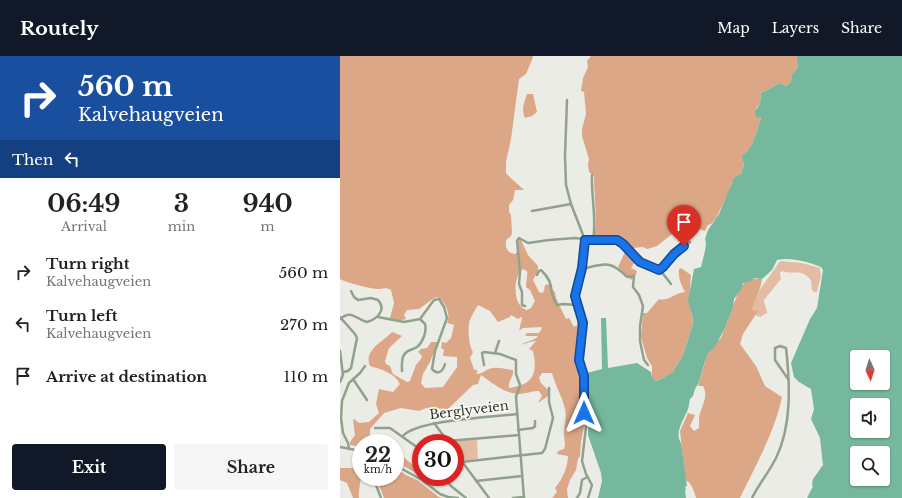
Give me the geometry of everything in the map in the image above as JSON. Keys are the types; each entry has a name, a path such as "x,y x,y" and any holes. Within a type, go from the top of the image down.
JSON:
{"street":[{"path":"567,100 565,156 566,184 571,204 585,240 582,268 575,294 583,323 579,360 584,376 584,413 586,426 582,462 592,486 588,498"},
{"path":"592,175 596,219 593,240"},
{"path":"532,211 571,204"},
{"path":"525,306 522,305 522,292 519,284 520,271 518,239 521,238 528,243 575,238 585,240 617,240 623,244 640,262 659,270 671,284"},
{"path":"659,270 674,254 690,242"},
{"path":"582,268 608,264 617,268 627,277 634,276 633,287 639,295 643,306 640,320 640,341 644,360 648,365"},
{"path":"537,275 541,270 550,280 553,298 557,305 577,305"},
{"path":"342,372 348,371 351,368 357,338 340,318 350,314 367,322 378,317 382,307 379,301 373,298 358,300 354,297 351,291"},
{"path":"378,317 404,322 420,319 434,300 439,299 442,303 447,318 435,351 432,369 439,373 443,370 445,364"},
{"path":"402,371 404,354 417,346 423,337 426,327 420,319"},
{"path":"495,353 499,341"},
{"path":"752,498 757,486 772,465 782,445 786,427 788,380 786,348 780,346 775,348 775,360 788,380"},
{"path":"340,351 342,372 340,382"},
{"path":"484,365 482,352 495,353 516,360 516,372 520,385 516,397 524,498 513,498"},
{"path":"349,449 343,433 341,410 342,401 349,383 365,366"},
{"path":"353,379 367,400"},
{"path":"464,462 539,454 544,451 553,418 549,402 549,388"},
{"name":"Berglyveien","path":"404,435 407,432 434,423 517,414"},
{"path":"518,430 533,428 535,426 535,421"},
{"path":"434,423 442,434"},
{"path":"375,428 390,428 400,434"},
{"path":"464,440 519,435"},
{"path":"404,437 412,443"},
{"path":"340,447 352,449"},
{"path":"464,465 489,498"},
{"path":"404,470 422,480 440,494 448,498 458,498"},
{"path":"476,481 522,476"},
{"path":"577,498 580,493 582,480 587,477"},
{"path":"377,486 381,498"},
{"path":"451,486 466,498"}],"shaded area":[{"path":"340,56 533,56 526,74 519,79 511,139 506,162 506,173 524,190 515,190 513,200 509,205 512,233 506,240 506,245 508,251 515,254 519,240 521,240 528,255 538,266 538,271 533,280 539,292 542,293 544,291 545,285 551,284 552,290 555,292 556,298 566,319 569,318 574,327 577,325 577,308 581,321 576,358 582,374 581,408 584,427 580,456 576,470 567,489 568,498 552,498 557,492 555,488 564,473 568,456 557,454 558,451 564,449 565,447 564,434 566,412 552,373 542,373 539,378 541,383 549,391 548,396 538,403 542,396 539,391 514,394 499,388 481,375 478,384 473,385 448,409 426,408 419,411 401,408 384,413 370,429 370,434 355,434 354,419 359,423 369,422 379,413 376,404 379,389 393,392 400,384 391,374 370,366 369,360 369,355 375,346 392,332 402,336 389,348 385,361 386,364 390,366 393,374 407,382 410,381 416,365 421,359 422,356 418,352 421,349 427,348 431,342 438,342 430,362 423,374 421,383 425,388 443,387 457,367 457,357 443,356 444,350 441,348 442,342 446,343 451,338 454,325 447,323 447,308 440,299 437,297 434,298 419,309 407,310 404,315 406,319 396,320 390,318 394,303 391,290 386,288 379,289 365,287 340,279","holes":["523,269 527,271 526,287 530,290 535,301 531,308 527,310 522,308 519,303 516,291 519,273","478,305 490,311 498,322 510,317 511,315 518,319 521,317 519,331 523,328 542,327 539,333 527,333 525,336 538,336 521,345 536,341 529,349 533,351 535,366 534,372 532,377 524,384 509,388 513,370 495,368 489,369 480,374 476,374 478,371 474,369 470,358 473,352 470,341 469,323"]},
{"path":"591,56 797,56 798,67 792,75 790,83 786,86 780,83 761,93 760,104 756,108 758,117 761,118 752,145 749,150 741,156 744,165 741,174 732,182 729,192 716,218 711,224 708,225 705,231 688,225 681,227 657,246 647,249 643,247 632,248 617,238 608,237 594,239 596,215 594,176 589,172 589,159 582,136 582,129 586,114 584,92 581,91 583,78 588,67 587,61"},
{"path":"797,56 902,56 902,498 807,498 813,486 813,479 823,465 820,438 811,419 814,409 811,389 799,382 794,377 791,363 810,319 817,308 823,270 821,267 811,263 799,260 782,259 777,260 772,270 762,279 755,278 751,281 743,283 742,288 734,299 733,307 724,330 714,348 707,354 699,382 693,396 690,399 688,409 679,430 679,439 681,443 687,486 685,487 686,498 598,498 602,481 601,473 588,435 589,404 587,404 588,397 586,395 587,373 602,369 601,318 606,318 608,368 637,363 651,372 655,381 673,372 683,355 693,324 688,300 694,269 701,267 705,251 705,239 708,230 719,214 734,178 741,174 744,165 741,156 749,150 752,145 761,118 756,117 755,111 760,104 761,93 780,83 786,86 789,84 792,75 798,67"},
{"path":"527,94 533,94 537,112 532,116 525,118 523,109"},
{"path":"625,252 630,253 636,260 631,268 637,271 636,275 631,280 618,267"},
{"path":"781,261 802,263 820,268 821,276 817,292 812,290 811,280 804,274 784,271 780,272 781,279 764,300 767,313 760,317 755,315 757,312 752,310 756,298 761,288 778,264 779,265 778,263"},
{"path":"681,268 691,275 689,298 693,324 683,355 673,372 655,381 652,378 652,366 647,358 641,337 643,313 647,313 659,299 662,300 685,292 679,278 679,269"},
{"path":"762,278 752,310 758,311 743,334 740,344 756,366 765,386 782,397 779,411 764,449 740,498 696,498 691,485 685,480 680,431 688,413 695,415 690,426 694,431 699,428 699,418 705,398 705,390 703,386 698,386 705,362 703,353 721,338 739,290 745,282"},
{"path":"477,439 478,459 464,461 464,440"},
{"path":"404,458 412,464 412,471 404,466"},
{"path":"340,468 352,468 352,486 360,486 359,498 353,498 347,483 340,480"},
{"path":"404,474 412,478 412,486 425,486 439,497 443,498 384,498 379,486 404,486"}],"route":[{"path":"584,413 584,376 579,360 583,323 575,296 582,268 585,240 617,240 623,244 640,262 659,270 684,246"}]}
